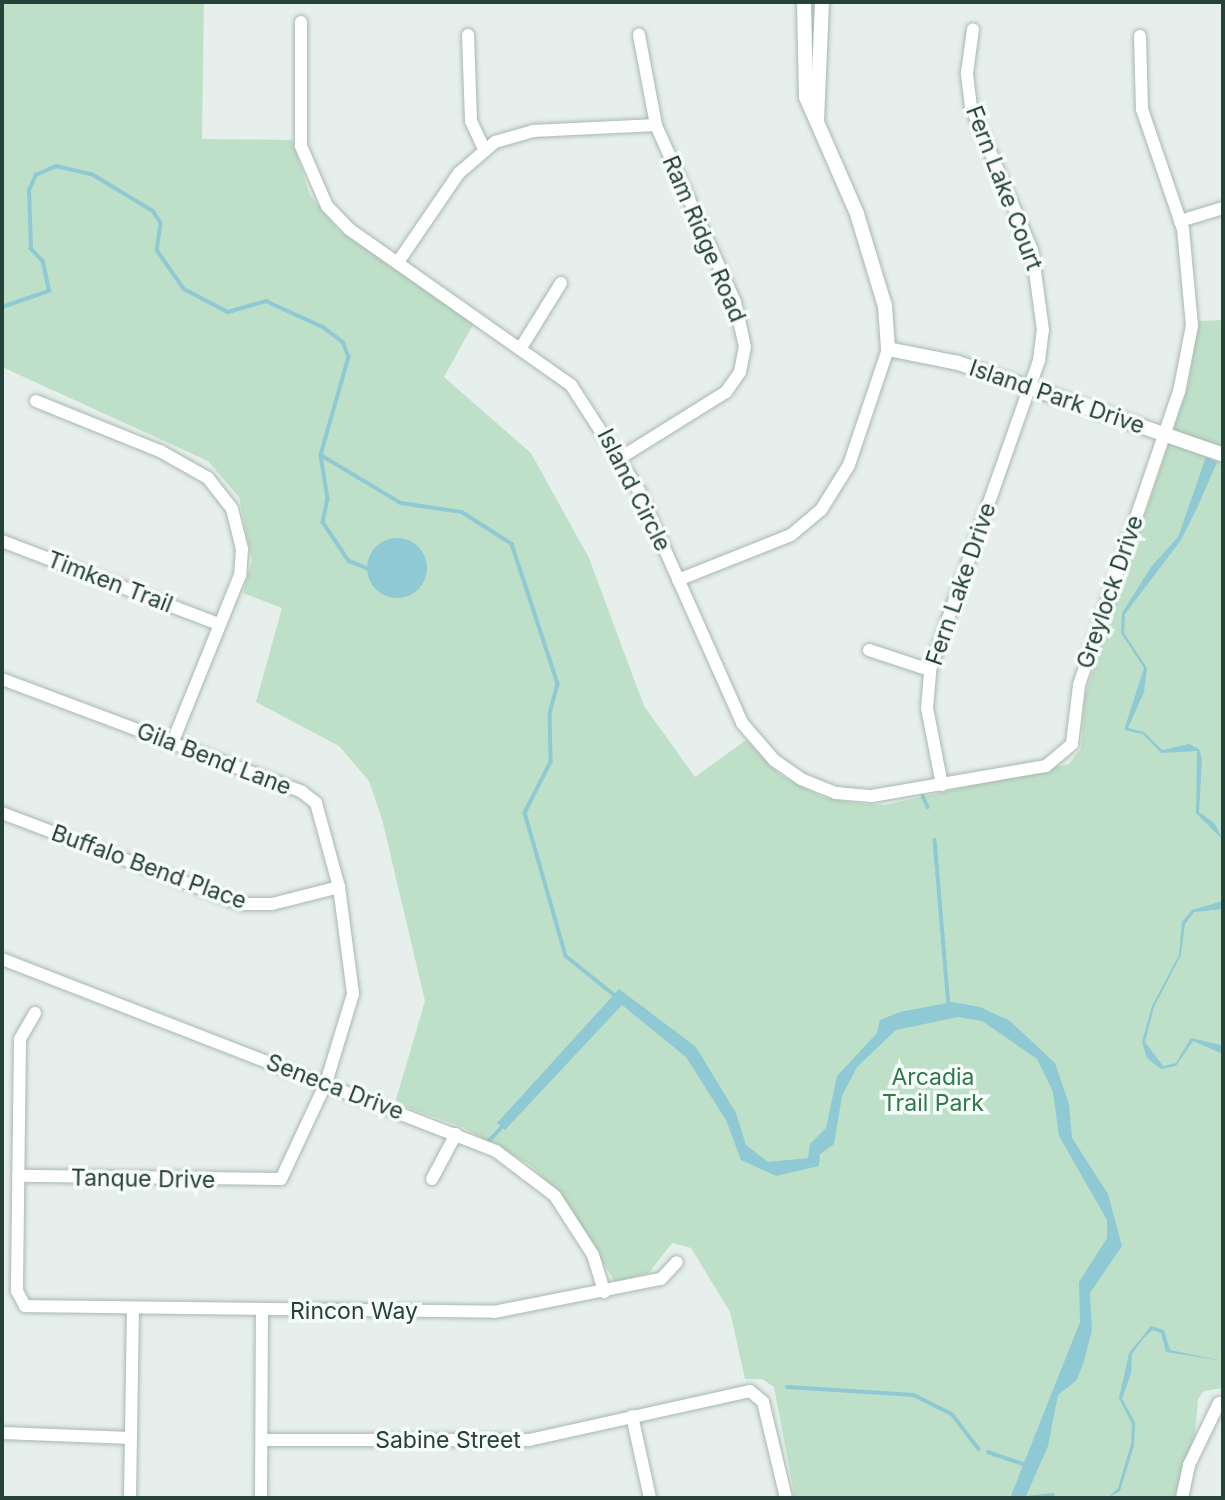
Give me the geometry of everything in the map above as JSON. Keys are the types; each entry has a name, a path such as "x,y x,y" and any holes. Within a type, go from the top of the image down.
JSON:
{"street":[{"path":"678,580 791,534 821,510 849,465 888,349 886,306 857,214 806,97 804,2"},
{"path":"817,121 822,2"},
{"name":"Island Circle","path":"301,22 299,131 310,175 338,219 522,346 571,386 620,458 678,580 725,694 774,760 836,793 872,796 1046,766 1068,752"},
{"name":"Fern Lake Court","path":"973,29 967,74 971,107 1032,250 1042,296 1043,331 1030,387"},
{"path":"468,35 471,121 484,149"},
{"name":"Ram Ridge Road","path":"620,458 726,392 740,372 745,347 735,302 656,125 639,35"},
{"name":"Greylock Drive","path":"1068,752 1079,685 1164,434 1192,326 1192,266 1180,220 1142,108 1140,36"},
{"path":"398,262 484,149 533,131 656,125"},
{"path":"1180,220 1223,208"},
{"path":"522,346 561,283"},
{"name":"Island Park Drive","path":"888,349 1030,387 1223,454"},
{"name":"Fern Lake Drive","path":"942,785 927,708 930,670 1030,387"},
{"path":"36,401 160,451 208,478 232,509 242,549 240,575 172,743"},
{"name":"Timken Trail","path":"2,541 218,624"},
{"path":"869,650 930,670"},
{"name":"Gila Bend Lane","path":"2,679 172,743 316,803 339,887 353,994 326,1083 289,1171 268,1181"},
{"name":"Buffalo Bend Place","path":"2,813 242,904 272,904 339,887"},
{"name":"Seneca Drive","path":"2,959 456,1134 511,1159 548,1188 593,1255 604,1292"},
{"path":"19,1177 20,1039 35,1013"},
{"path":"432,1179 456,1134"},
{"name":"Tanque Drive","path":"19,1177 268,1181"},
{"name":"Rincon Way","path":"19,1177 22,1303 133,1310 494,1312 661,1279 677,1262"},
{"path":"130,1498 133,1310"},
{"path":"261,1498 262,1311"},
{"name":"Sabine Street","path":"262,1440 529,1440 632,1416 757,1394 786,1498"},
{"path":"1182,1498 1189,1465 1219,1402"},
{"path":"632,1416 650,1498"},
{"path":"2,1433 131,1438"}],"green space":[{"name":"Arcadia Trail Park","path":"2,2 204,2 202,139 292,140 310,195 338,230 474,323 444,377 531,453 589,558 644,706 695,777 746,740 780,775 822,797 854,803 885,805 1069,764 1081,748 1085,695 1188,386 1199,321 1223,320 1223,1388 1204,1391 1198,1399 1195,1435 1174,1498 795,1498 774,1387 762,1379 745,1379 730,1312 691,1248 672,1243 649,1273 615,1282 560,1193 530,1165 462,1127 395,1103 425,1001 382,819 369,781 339,746 256,702 282,608 243,593 252,560 239,497 208,461 2,367"}],"water":[{"path":"1206,457 1217,462 1181,540 1125,614 1124,633 1147,668 1144,692 1128,728 1144,732 1162,750 1189,744 1199,749 1202,759 1199,812 1215,824 1223,840 1196,813 1197,751 1161,753 1143,734 1124,730 1144,668 1121,633 1122,613 1151,567 1178,537"},
{"path":"397,538 414,543 422,551 427,568 422,585 414,593 397,598 380,593 372,585 367,568 372,551 380,543"},
{"path":"1223,901 1223,909 1194,912 1185,924 1181,955 1154,1007 1145,1042 1163,1066 1176,1063 1191,1038 1221,1045 1223,1054 1193,1041 1176,1066 1161,1069 1147,1058 1142,1042 1152,1006 1179,955 1182,922 1192,910"},
{"path":"619,989 696,1047 736,1113 746,1145 768,1162 808,1158 810,1144 826,1128 837,1076 877,1033 880,1020 900,1012 952,1002 980,1007 1010,1021 1055,1063 1069,1104 1072,1138 1108,1194 1122,1246 1090,1293 1092,1330 1084,1361 1077,1380 1058,1395 1048,1446 1026,1496 1053,1493 1057,1498 1010,1498 1080,1322 1079,1282 1107,1238 1107,1220 1059,1136 1053,1092 1037,1059 982,1021 958,1017 896,1030 857,1067 842,1096 834,1144 820,1154 819,1166 776,1176 741,1160 726,1120 686,1057 622,1005 505,1130 497,1123"},
{"path":"1151,1326 1164,1330 1170,1350 1223,1361 1166,1352 1161,1333 1152,1330 1142,1340 1132,1354 1131,1373 1122,1399 1135,1422 1134,1446 1120,1491 1108,1498 1118,1488 1131,1444 1132,1424 1119,1398 1129,1353"}],"waterway":[{"path":"2,307 49,291 43,262 31,249 29,190 36,175 56,166 92,174 153,211 161,223 157,250 184,289 228,312 266,301 323,327 343,342 349,357 321,455 328,499 323,522 349,561 370,569"},
{"path":"321,455 401,503 462,512 512,544 558,684 550,713 551,762 525,813 566,956 617,997"},
{"path":"923,796 928,807"},
{"path":"935,840 949,1005"},
{"path":"489,1141 504,1125"},
{"path":"787,1387 914,1395 952,1414 979,1449"},
{"path":"988,1452 1026,1465"}]}
